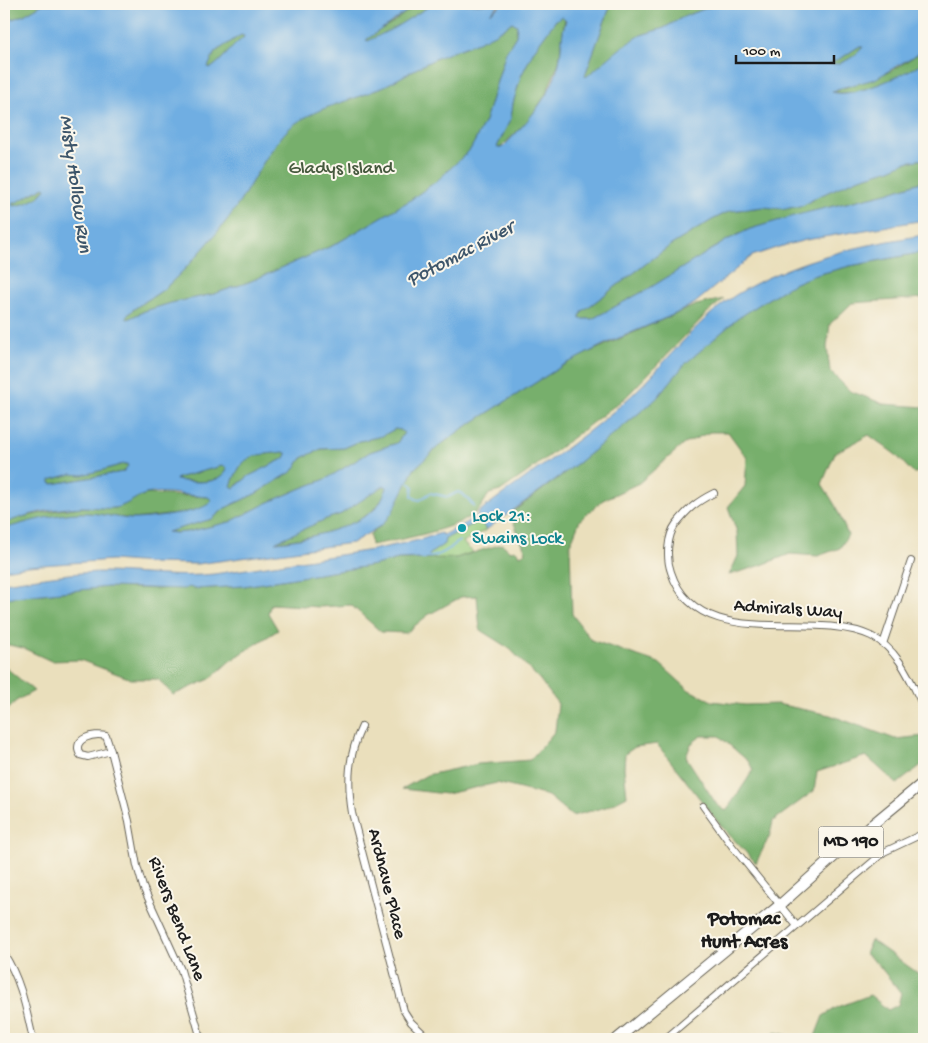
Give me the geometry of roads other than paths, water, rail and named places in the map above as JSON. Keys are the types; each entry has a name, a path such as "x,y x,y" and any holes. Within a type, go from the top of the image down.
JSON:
{"main road":[{"name":"MD 190","path":"617,1039 780,905 839,852 924,782"}],"street":[{"name":"Admirals Way","path":"714,494 691,507 674,527 670,538 669,567 674,583 683,597 707,614 726,621 843,628 862,632 883,644 894,654 907,672 924,708"},
{"path":"883,644 911,561"},
{"name":"Ardnave Place","path":"362,726 354,744 350,770 352,813 404,1011 411,1022 429,1039"},
{"name":"Rivers Bend Lane","path":"111,751 88,757 80,754 77,748 82,739 100,734 106,736 111,751 129,821 137,866 143,887 181,970 201,1039"},
{"path":"703,806 732,846 796,926"},
{"path":"665,1039 884,852 920,835 924,835"},
{"path":"4,954 15,972 21,987 33,1039"}],"water":[{"path":"43,4 309,4 307,7 309,8 313,4 417,4 366,40 368,41 394,28 433,4 499,4 490,13 502,4 611,4 585,75 586,77 622,47 641,35 664,28 685,16 718,4 924,4 924,50 875,79 832,92 853,92 866,89 905,73 924,62 924,159 906,162 857,179 804,205 785,209 763,207 730,211 671,245 583,311 580,319 592,319 648,289 729,239 750,229 801,214 887,193 924,181 924,220 806,240 752,256 695,303 562,366 462,429 439,446 414,469 392,513 382,525 352,543 197,564 112,560 28,566 4,570 4,529 71,513 92,513 132,519 150,518 188,512 208,505 212,500 208,497 153,493 142,495 114,508 83,507 53,510 32,514 4,524 4,22 24,15","holes":["562,16 566,20 559,63 550,87 537,108 521,128 503,147 497,147 511,118 513,103 521,76 534,50 556,20","512,22 517,25 516,36 506,52 485,121 476,139 470,150 438,180 409,201 334,245 249,282 214,294 171,303 145,311 128,319 126,318 137,306 165,288 206,245 239,203 265,160 288,129 304,118 321,110 375,90 437,58 486,38","241,35 244,36 215,65 211,68 208,67 215,52","858,47 863,47 848,60 829,64","44,187 46,188 41,195 28,203 12,205 13,202 17,202","395,429 401,430 404,433 397,443 370,452 326,479 267,503 230,522 187,532 167,532 212,519 225,508 255,494 293,471 302,458 321,449 344,448 360,441 382,436","284,452 287,454 285,458 249,476 234,488 231,486 235,475 245,461 257,456","123,464 128,466 123,472 50,483 50,480 71,474 82,475","222,466 226,467 227,470 218,479 211,481 176,480 177,478","383,486 387,488 376,508 356,521 313,536 275,542 341,514"]},
{"path":"924,235 924,252 850,266 812,276 791,285 763,302 737,319 685,364 656,399 578,463 486,530 480,520 445,539 444,544 425,560 417,558 398,559 375,565 244,586 195,589 189,587 184,589 108,587 4,598 4,583 42,577 107,572 174,575 214,574 372,550 419,540 441,533 443,535 478,516 478,513 485,507 596,426 631,396 712,313 744,290 787,269 831,254 877,243"}],"waterway":[{"path":"407,481 413,486 412,496 416,499 420,500 430,493 448,497 458,492 463,494 474,506"},
{"path":"426,557 440,554 459,541"}],"place":[{"name":"Lock 21: Swains Lock","path":"462,528"}],"district":[{"name":"Potomac Hunt Acres","path":"744,932"}],"park label":[{"name":"Gladys Island","path":"341,169"}],"water label":[{"name":"Misty Hollow Run","path":"74,184"},
{"name":"Potomac River","path":"461,255"}]}
